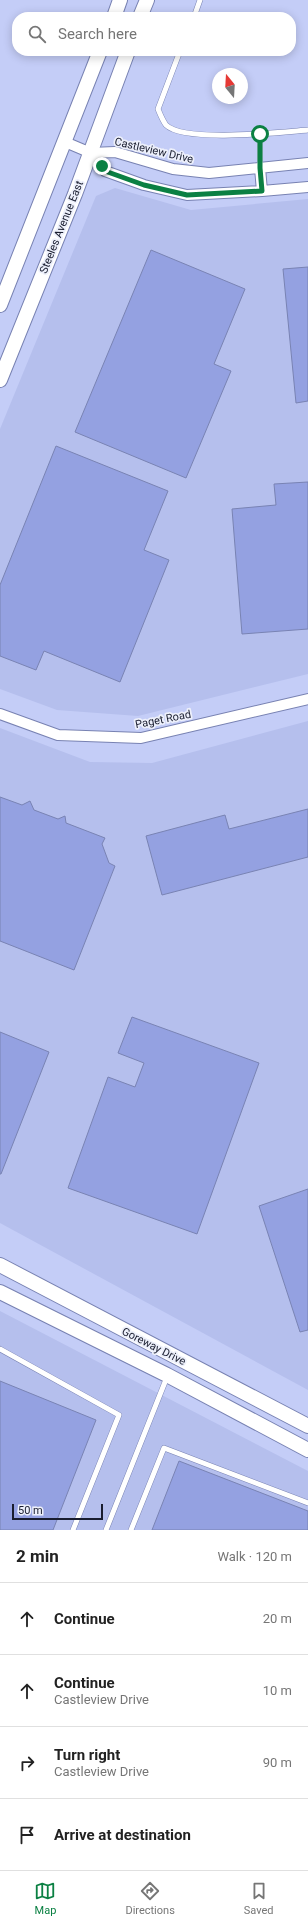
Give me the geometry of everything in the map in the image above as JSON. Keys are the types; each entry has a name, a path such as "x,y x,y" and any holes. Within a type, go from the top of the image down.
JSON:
{"main road":[{"path":"116,12 120,0"},
{"path":"142,12 147,0"},
{"path":"0,305 98,56"},
{"name":"Steeles Avenue East","path":"0,380 91,153 126,56"},
{"name":"Goreway Drive","path":"0,1265 308,1426"},
{"name":"Goreway Drive","path":"0,1292 167,1375 308,1450"}],"street":[{"name":"Castleview Drive","path":"65,142 91,153 115,152 173,169 209,173 308,163"},
{"name":"Castleview Drive","path":"91,153 105,171 144,185 187,195 262,191 308,186"},
{"path":"260,168 262,191"},
{"name":"Paget Road","path":"0,714 58,735 141,738 308,699"}],"lane":[{"path":"196,12 200,0"},
{"path":"178,56 158,109 166,125 177,131 200,134 260,134 308,130"},
{"path":"260,134 260,168"},
{"path":"0,1349 119,1416 73,1530"},
{"path":"106,1530 167,1375"},
{"path":"131,1530 164,1448 308,1503"}],"shaded area":[{"path":"115,188 191,210 308,199 308,674 138,716 57,710 0,689 0,429 96,196"},
{"path":"308,721 308,1390 0,1223 0,728 90,762 152,763"},
{"path":"0,1311 308,1471 308,1530 0,1530"}],"building":[{"path":"151,250 245,289 214,364 231,371 186,478 75,432"},
{"path":"308,267 308,401 296,403 283,269"},
{"path":"56,446 168,491 144,550 169,560 120,682 44,651 36,670 0,656 0,585"},
{"path":"308,482 308,629 242,634 232,509 276,505 274,484"},
{"path":"0,797 22,805 30,801 34,810 58,819 65,816 66,823 105,838 102,844 109,863 115,866 74,970 0,941"},
{"path":"308,809 308,857 162,895 146,836 225,815 229,829"},
{"path":"132,1017 259,1063 197,1234 68,1188 108,1077 135,1087 144,1063 118,1053"},
{"path":"0,1032 49,1052 1,1174 0,1174"},
{"path":"308,1189 308,1330 300,1332 259,1206"},
{"path":"0,1381 96,1420 53,1530 0,1530"},
{"path":"179,1461 308,1511 308,1530 152,1530"}],"route":[{"path":"102,166 105,171 144,185 187,195 262,191 260,134"}]}
